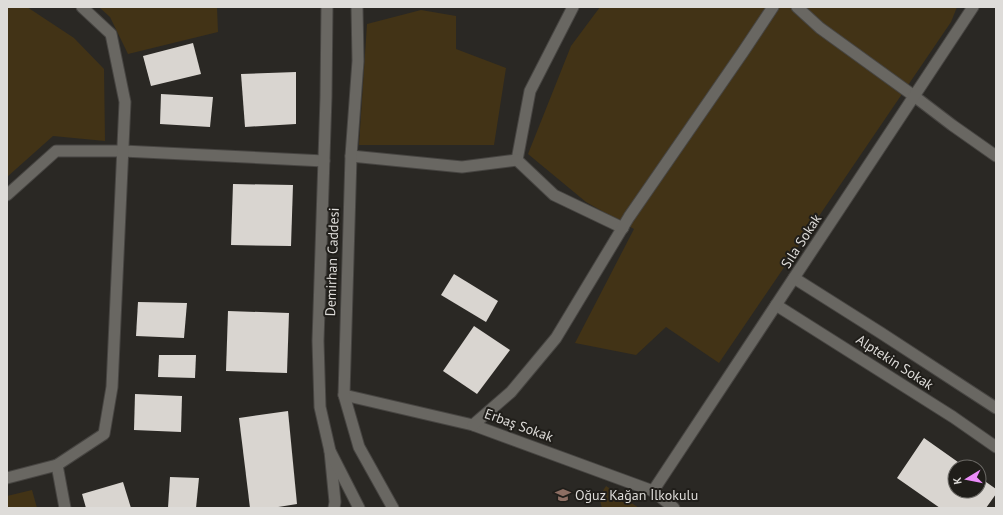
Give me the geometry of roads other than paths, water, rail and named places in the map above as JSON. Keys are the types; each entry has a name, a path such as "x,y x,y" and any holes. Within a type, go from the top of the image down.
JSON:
{"street":[{"path":"7,478 57,465 104,434 112,387 125,102 112,34 82,7"},
{"name":"Demirhan Caddesi","path":"327,7 326,97 318,341 320,407 330,451 359,508"},
{"name":"Demirhan Caddesi","path":"357,7 358,61 351,156 344,395 359,447 393,508"},
{"path":"517,160 530,91 573,7"},
{"path":"473,425 511,392 556,338 623,228 773,7"},
{"path":"797,7 820,28 996,156"},
{"name":"Sıla Sokak","path":"653,491 973,7"},
{"path":"7,195 56,151 123,151 324,161"},
{"path":"351,156 462,167 517,160"},
{"path":"517,160 554,195 623,228"},
{"path":"794,278 996,408"},
{"name":"Alptekin Sokak","path":"776,305 953,417 996,447"},
{"name":"Erbaş Sokak","path":"344,395 473,425 653,491 674,508"},
{"path":"330,451 334,508"},
{"path":"57,465 65,508"}],"place":[{"name":"Oğuz Kağan İlkokulu","path":"563,495"}]}
